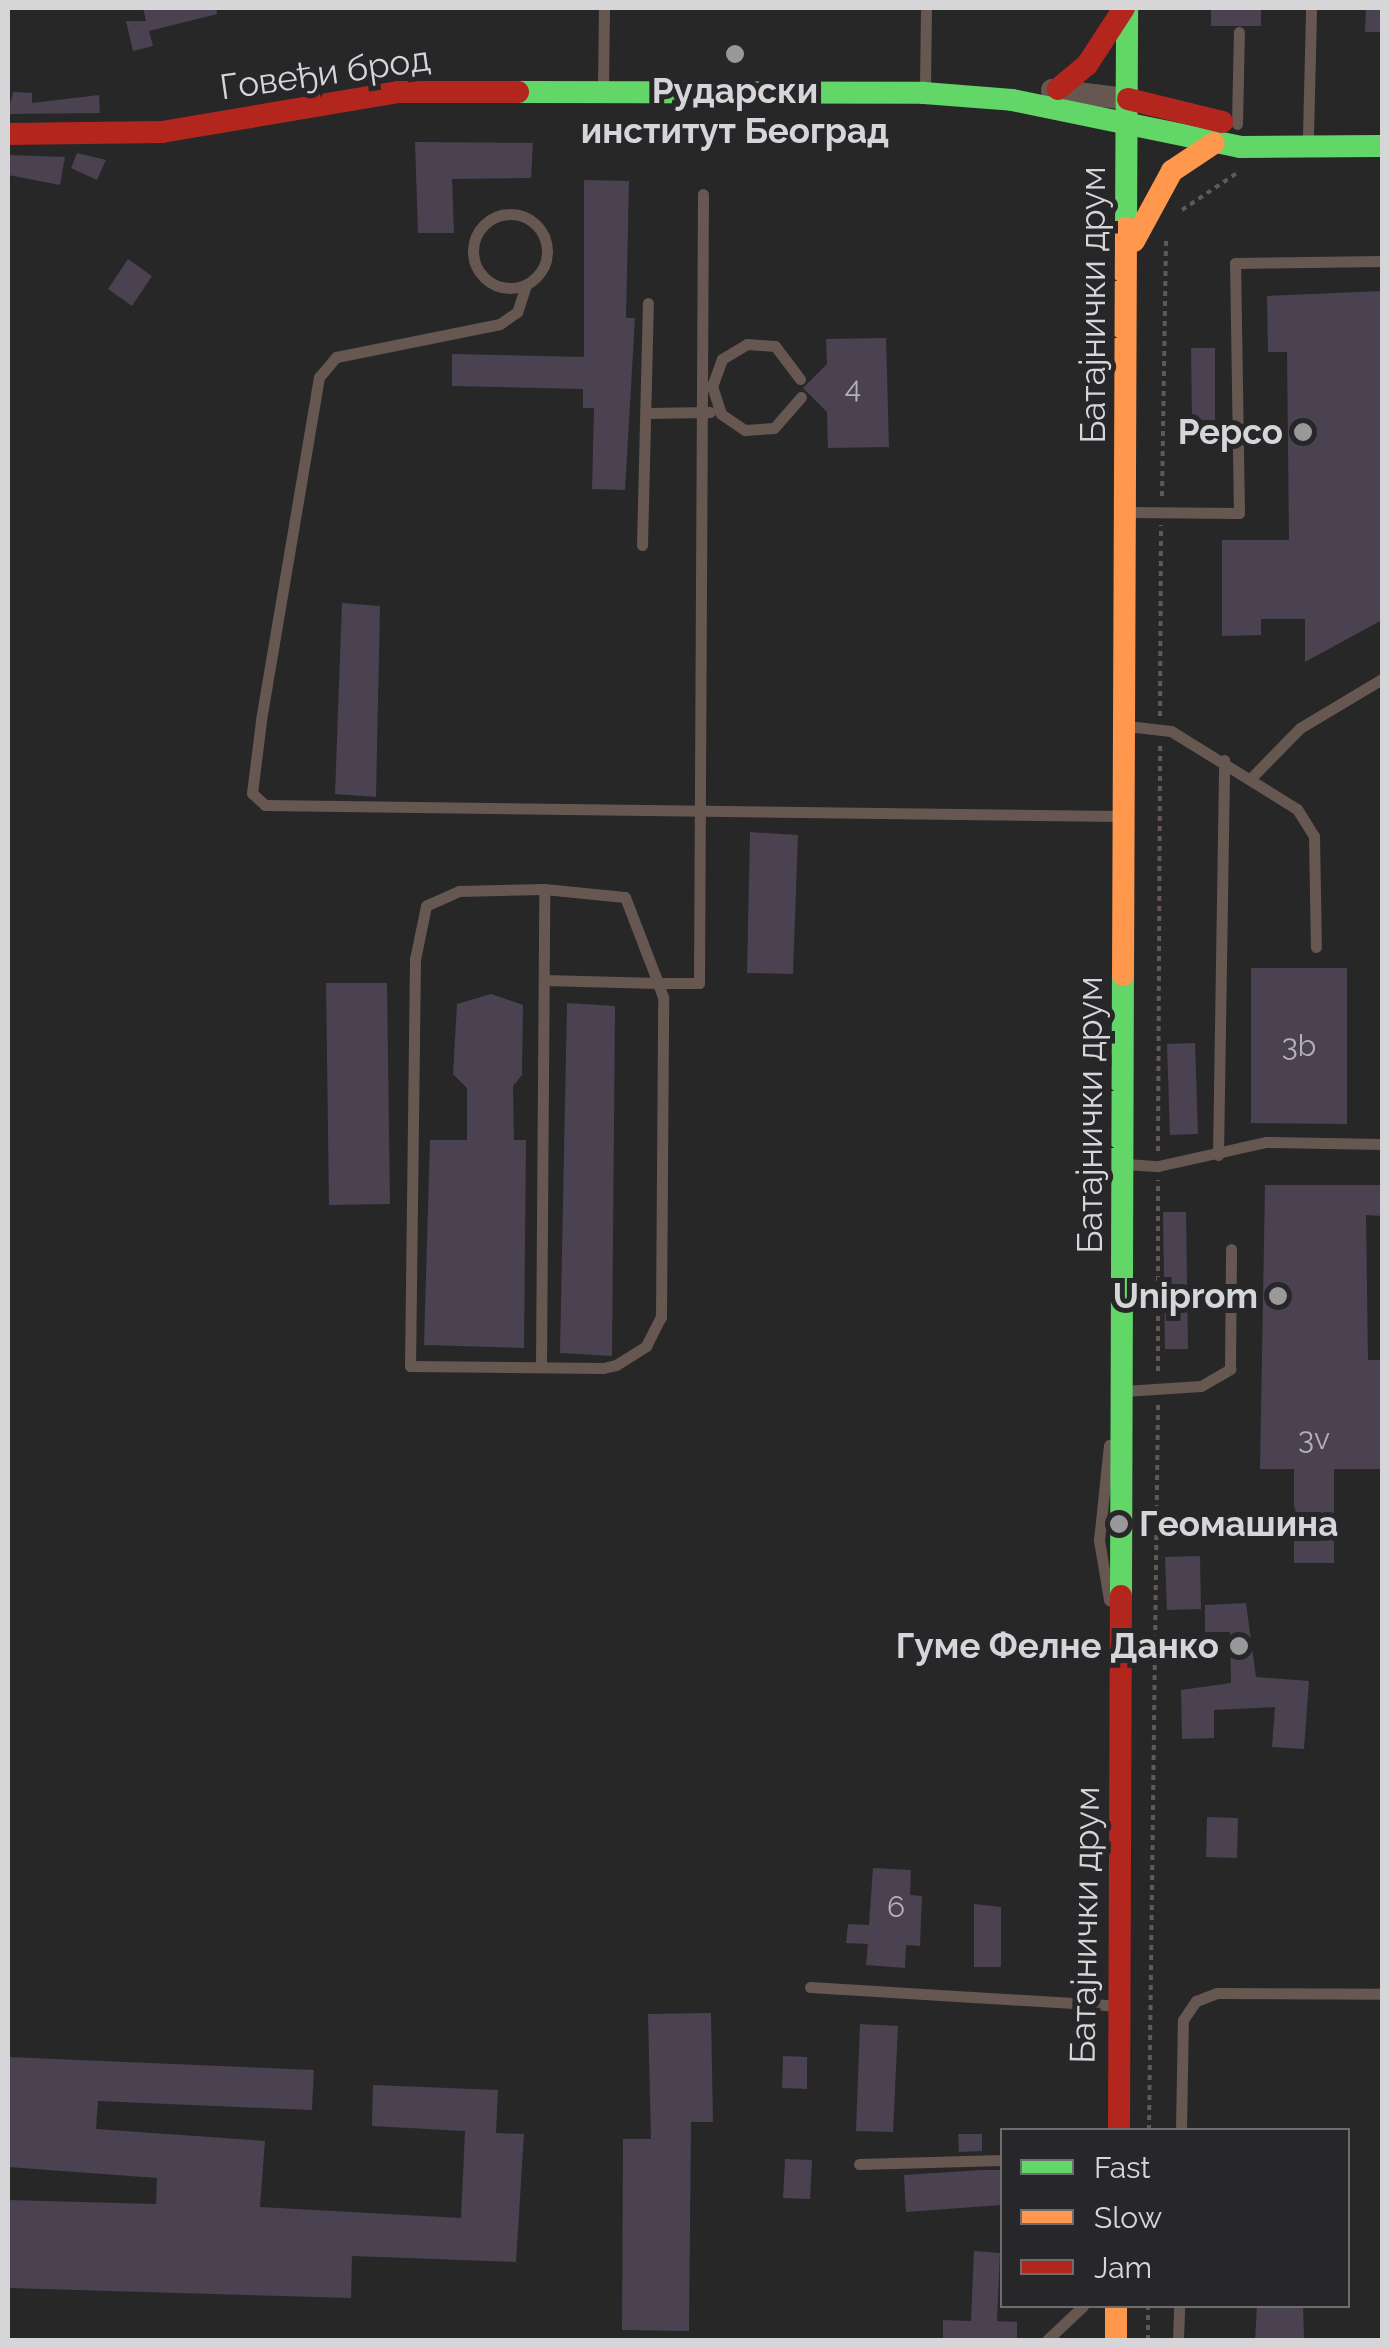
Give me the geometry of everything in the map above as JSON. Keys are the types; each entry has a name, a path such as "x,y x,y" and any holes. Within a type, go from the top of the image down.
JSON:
{"main road":[{"path":"1058,89 1087,65 1126,8"},
{"path":"1126,8 1151,79 1195,116"},
{"name":"Батајнички друм","path":"1119,2128 1130,255 1126,8"},
{"name":"Говеђи брод","path":"8,134 162,132 398,92 924,92 1012,100 1214,143 1349,146"},
{"path":"1128,100 1349,146 1382,146"},
{"path":"1130,255 1172,171 1214,143"},
{"path":"1116,2308 1116,2340"}],"street":[{"path":"1012,100 1058,89 1128,100"}],"lane":[{"path":"603,90 604,8"},
{"path":"924,92 926,8"},
{"path":"1308,135 1311,8"},
{"path":"1237,124 1240,32"},
{"path":"703,194 712,411"},
{"path":"526,285 503,288 477,267 478,233 497,216 522,216 547,243 544,268 526,285 517,312 500,324 336,357 319,377 252,793 265,805 392,811 1126,816"},
{"path":"1128,512 1239,514 1235,263 1382,261"},
{"path":"642,545 648,303"},
{"path":"544,980 699,983 715,371 746,344 775,346 800,379"},
{"path":"646,413 712,411 732,424 760,432 786,420 800,397"},
{"path":"1253,776 1300,728 1382,679"},
{"path":"1127,726 1171,731 1253,776 1314,836 1316,947"},
{"path":"1218,1155 1224,760"},
{"path":"541,1366 544,890"},
{"path":"544,890 625,897 658,983 668,1026 661,1317 627,1362 410,1366 420,920 445,894 544,890"},
{"path":"1126,1164 1218,1155 1266,1142 1382,1144"},
{"path":"1124,1395 1200,1386 1230,1369 1231,1250"},
{"path":"810,1987 1118,2006"},
{"path":"1181,2128 1183,2020 1196,2001 1217,1993 1382,1994"},
{"path":"859,2164 1000,2160"},
{"path":"1046,2340 1081,2308"},
{"path":"1178,2308 1178,2340"}],"path":[{"path":"1166,221 1243,169"},
{"path":"1148,2308 1148,2340"}],"building":[{"path":"143,8 216,8 217,14 149,31 153,46 133,51 126,21 146,21"},
{"path":"1211,8 1261,8 1261,26 1211,26"},
{"path":"1366,8 1382,8 1382,32 1365,32"},
{"path":"13,92 32,93 32,103 99,95 100,113 8,114"},
{"path":"415,142 533,143 531,178 452,179 454,233 418,233"},
{"path":"77,153 106,160 97,180 71,168"},
{"path":"8,155 65,157 60,185 8,175"},
{"path":"584,180 629,181 626,318 635,318 625,490 592,489 594,408 583,408 583,389 452,386 452,354 584,357"},
{"path":"128,259 152,276 132,306 108,289"},
{"path":"1382,291 1382,620 1305,662 1305,619 1261,619 1261,635 1222,636 1222,540 1289,540 1287,352 1268,352 1267,296"},
{"path":"886,338 889,447 828,448 827,412 803,388 827,364 826,339"},
{"path":"1191,348 1215,348 1215,420 1192,420"},
{"path":"342,603 380,606 376,797 335,794"},
{"path":"750,832 798,835 793,974 747,973"},
{"path":"1251,968 1347,968 1347,1124 1251,1123"},
{"path":"326,983 387,983 390,1204 329,1205"},
{"path":"491,994 523,1005 522,1075 513,1086 514,1140 526,1140 524,1348 424,1345 430,1140 467,1140 467,1088 453,1074 457,1004"},
{"path":"567,1003 615,1006 612,1356 560,1353"},
{"path":"1195,1043 1198,1134 1170,1135 1167,1044"},
{"path":"1265,1185 1382,1185 1382,1216 1366,1215 1368,1360 1382,1360 1382,1469 1334,1469 1334,1563 1294,1563 1294,1469 1260,1469"},
{"path":"1163,1212 1186,1212 1188,1349 1165,1349"},
{"path":"1200,1556 1201,1609 1167,1610 1165,1557"},
{"path":"1246,1603 1256,1677 1309,1681 1304,1749 1272,1747 1275,1707 1214,1710 1214,1738 1182,1739 1181,1690 1231,1683 1230,1632 1205,1632 1205,1605"},
{"path":"1207,1817 1238,1818 1237,1858 1206,1857"},
{"path":"873,1868 911,1870 910,1895 922,1896 920,1946 906,1945 905,1968 866,1965 868,1944 846,1943 848,1924 869,1925"},
{"path":"974,1904 1001,1907 1001,1967 974,1967"},
{"path":"711,2013 713,2122 691,2122 689,2331 622,2330 623,2139 651,2139 648,2014"},
{"path":"860,2024 898,2026 893,2132 856,2131"},
{"path":"783,2056 807,2057 807,2089 782,2088"},
{"path":"8,2057 314,2070 312,2110 98,2101 96,2129 265,2141 260,2207 461,2218 465,2131 372,2126 373,2085 498,2090 496,2133 524,2134 516,2262 352,2256 351,2298 8,2288 8,2200 156,2204 157,2178 8,2167"},
{"path":"958,2134 982,2134 982,2151 959,2152"},
{"path":"785,2159 812,2160 810,2199 783,2198"},
{"path":"1000,2170 1000,2205 906,2212 904,2175"},
{"path":"974,2251 1000,2253 997,2321 1017,2322 1017,2340 943,2340 943,2320 971,2321"},
{"path":"1257,2308 1303,2308 1304,2340 1255,2340"}],"traffic: fast":[{"path":"1126,228 1127,8"},
{"path":"518,92 924,93 1012,100 1240,147 1382,146"},
{"path":"1121,1596 1123,975"}],"traffic: slow":[{"path":"1134,241 1172,171 1214,143"},
{"path":"1123,975 1126,228"},
{"path":"1116,2308 1116,2340"}],"traffic: jam":[{"path":"1058,89 1087,65 1124,8"},
{"path":"8,134 162,132 398,92 518,92"},
{"path":"1128,99 1222,122"},
{"path":"1119,2128 1121,1596"}],"place":[{"name":"Рударски институт Београд","path":"735,54"},
{"name":"Pepco","path":"1303,432"},
{"name":"Uniprom","path":"1278,1296"},
{"name":"Геомашина","path":"1119,1524"},
{"name":"Гуме Фелне Данко","path":"1239,1646"}]}
